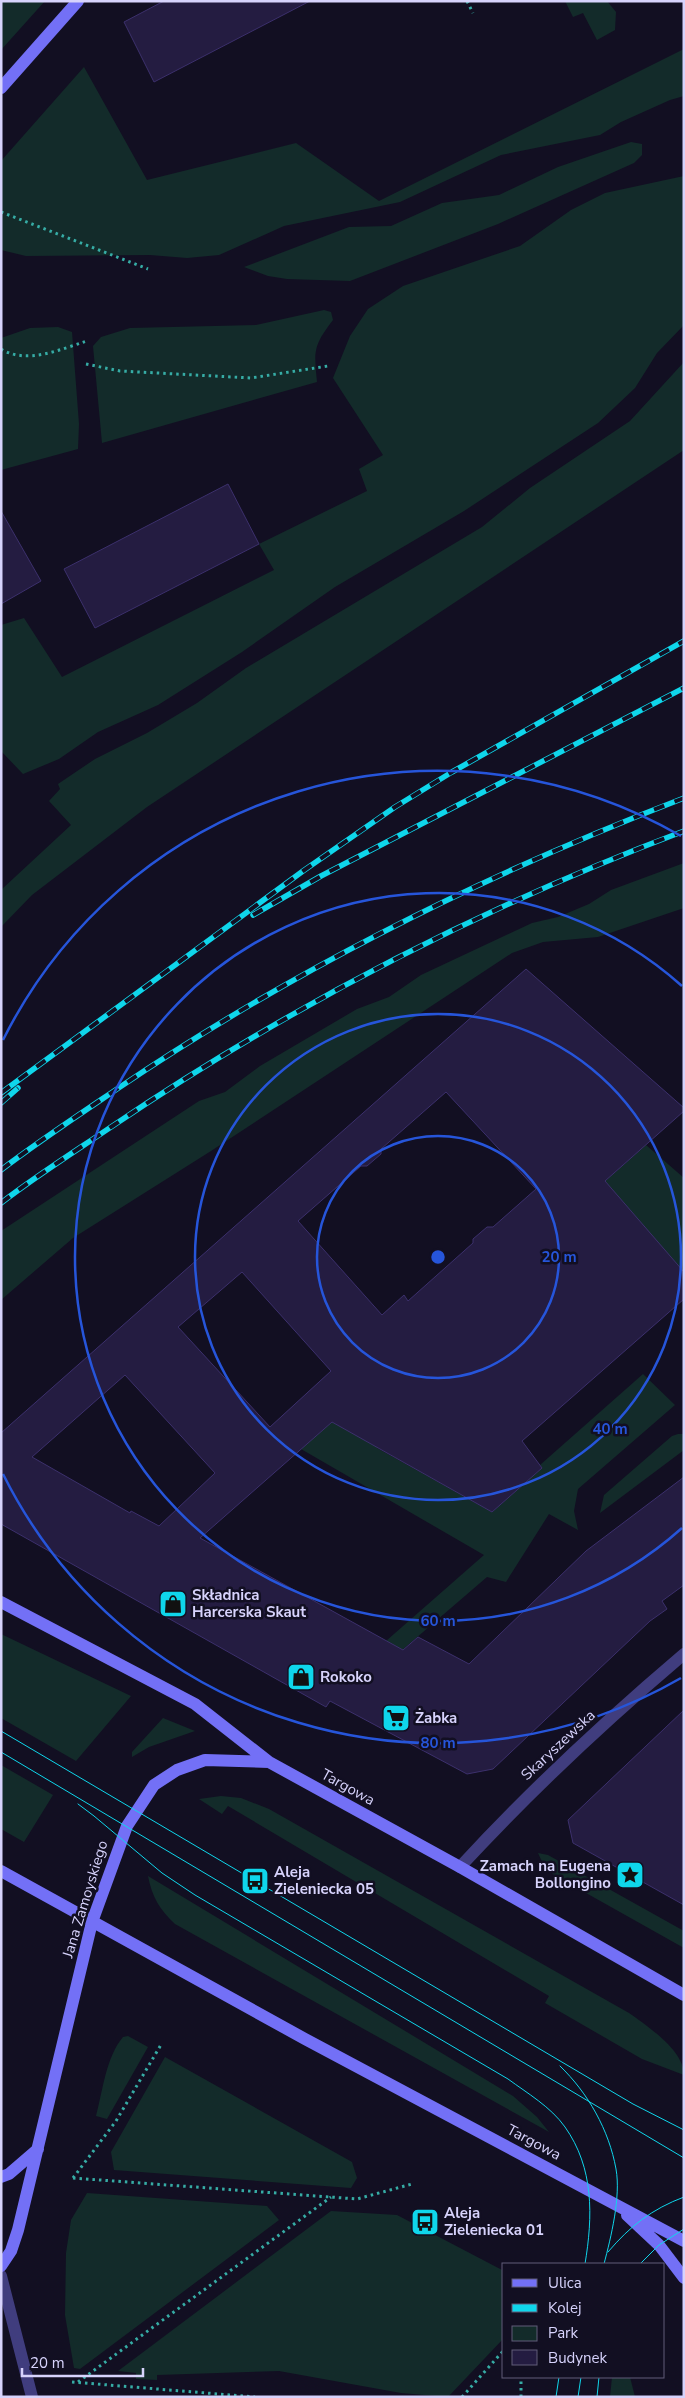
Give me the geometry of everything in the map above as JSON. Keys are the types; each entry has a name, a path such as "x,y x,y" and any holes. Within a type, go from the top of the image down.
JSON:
{"main road":[{"path":"1,88 78,1"},
{"name":"Targowa","path":"1,1602 195,1704 269,1762 460,1867 684,1995"},
{"name":"Jana Zamoyskiego","path":"1,2266 11,2251 18,2230 92,1922 121,1838 154,1785 177,1770 205,1760 269,1762"},
{"name":"Targowa","path":"1,1871 305,2039 684,2240"},
{"path":"1,2177 9,2174 38,2149"},
{"path":"616,2204 659,2245 684,2278"}],"street":[{"name":"Skaryszewska","path":"460,1867 508,1814 636,1695 684,1654"},
{"path":"1,2276 32,2397"}],"path":[{"path":"467,1 473,13"},
{"path":"1,212 148,269"},
{"path":"1,348 24,356 50,353 87,341"},
{"path":"86,364 120,371 251,378 328,366"},
{"path":"162,2043 116,2121 73,2178 357,2199 412,2184"},
{"path":"78,2382 331,2197"},
{"path":"462,2397 502,2352"},
{"path":"521,2378 521,2397"},
{"path":"72,2382 255,2397"}],"green space":[{"path":"1,1 45,1 1,50"},
{"path":"565,1 607,1 616,12 615,30 597,40 583,13 573,17"},
{"path":"684,49 684,96 670,100 621,122 600,135 501,155 400,202 284,226 219,255 187,258 150,255 26,256 1,250 1,161 84,67 147,180 296,143 379,201"},
{"path":"631,142 642,144 642,155 634,163 498,224 350,281 287,279 268,276 244,267 349,227 391,226 442,203 499,195 558,167"},
{"path":"684,176 684,325 657,353 635,388 598,423 464,511 335,587 242,652 158,705 98,732 59,759 23,774 1,751 1,625 24,618 62,677 274,570 259,544 367,491 359,469 383,455 333,378 350,336 368,309 403,286 520,246 571,210 605,193"},
{"path":"324,310 331,312 333,320 316,349 317,382 102,443 93,346 101,337 130,328 256,325"},
{"path":"58,327 72,332 79,424 78,449 1,470 1,338 30,328"},
{"path":"684,362 684,450 147,807 32,895 1,927 1,890 71,825 49,801 60,789 58,784 95,759 147,733 197,703 246,668 482,527 530,488 630,421"},
{"path":"684,863 684,908 598,937 543,942 512,953 211,1151 73,1238 1,1300 1,1231 199,1101 225,1092 260,1066 357,1009 389,997 421,975 532,923 558,917 589,904 611,890"},
{"path":"646,1145 684,1178 684,1272 377,1448 492,1512 542,1468 540,1465 643,1374 675,1405 578,1489 574,1511 578,1530 549,1514 506,1582 487,1577 401,1651 386,1641 484,1555 301,1449"},
{"path":"684,1434 684,1450 600,1513 604,1495 672,1436"},
{"path":"1,1634 131,1696 76,1761 1,1718"},
{"path":"163,1718 195,1731 149,1747 132,1757 132,1752"},
{"path":"1,1765 53,1795 24,1842 1,1829"},
{"path":"221,1796 241,1798 269,1809 629,2013 671,2048 678,2057 684,2075 642,2059 545,2003 549,1996 228,1806 222,1814 199,1799"},
{"path":"538,1853 548,1855 684,1931 684,1948 554,1875 544,1866"},
{"path":"148,1876 513,2096 537,2117 549,2132 175,1924 157,1903"},
{"path":"128,2036 148,2047 107,2119 96,2116 113,2054 123,2037"},
{"path":"165,2057 352,2162 357,2178 351,2188 114,2170 111,2152"},
{"path":"87,2193 267,2206 279,2220 80,2369 74,2368 65,2315 66,2253 71,2220"},
{"path":"331,2211 397,2215 502,2270 502,2340 448,2397 401,2393 279,2371 157,2375 157,2380 136,2379 136,2373 118,2371"},
{"path":"612,2378 630,2378 635,2397 610,2397"}],"building":[{"path":"164,1 310,1 154,82 124,22"},
{"path":"228,484 259,544 95,628 64,569"},
{"path":"1,511 41,581 1,604"},
{"path":"526,969 684,1108 684,1111 605,1181 684,1272 684,1299 522,1441 542,1468 492,1512 332,1422 200,1538 403,1650 418,1637 469,1664 586,1551 684,1477 684,1585 662,1601 667,1609 650,1621 493,1769 467,1774 330,1701 326,1707 1,1524 1,1433","holes":["446,1092 536,1189 493,1227 487,1227 473,1239 473,1243 408,1301 404,1295 382,1315 298,1221 361,1166 367,1166 381,1154 381,1149","242,1272 331,1371 270,1427 178,1327","125,1375 215,1473 159,1526 131,1511 130,1513 32,1457"]},
{"path":"684,1710 684,1905 573,1843 568,1820"}],"tram line":[{"path":"1,1731 633,2104 684,2130"},
{"path":"1,1752 684,2158"},
{"path":"78,1804 162,1873 195,1895 508,2079 553,2113 575,2143 586,2176 590,2210 585,2263"},
{"path":"560,2066 580,2088 596,2113 613,2154 617,2192 612,2229 604,2263"},
{"path":"608,2252 642,2219 684,2197"},
{"path":"641,2263 659,2245 684,2229"},
{"path":"556,2397 559,2378"},
{"path":"578,2397 581,2378"},
{"path":"597,2397 599,2378"}],"railway":[{"path":"1,1093 303,871 395,807 452,772 684,641"},
{"path":"253,915 321,876 684,688"},
{"path":"1,1170 75,1117 186,1044 323,964 465,892 610,827 684,798"},
{"path":"1,1203 55,1164 178,1083 317,1001 461,926 534,892 684,831"},
{"path":"1,1103 18,1088"}],"place":[{"name":"Składnica Harcerska Skaut","path":"173,1604"},
{"name":"Rokoko","path":"301,1677"},
{"name":"Żabka","path":"396,1718"},
{"name":"Zamach na Eugena Bollongino","path":"630,1875"},
{"name":"Aleja Zieleniecka 05","path":"255,1881"},
{"name":"Aleja Zieleniecka 01","path":"425,2222"}]}
